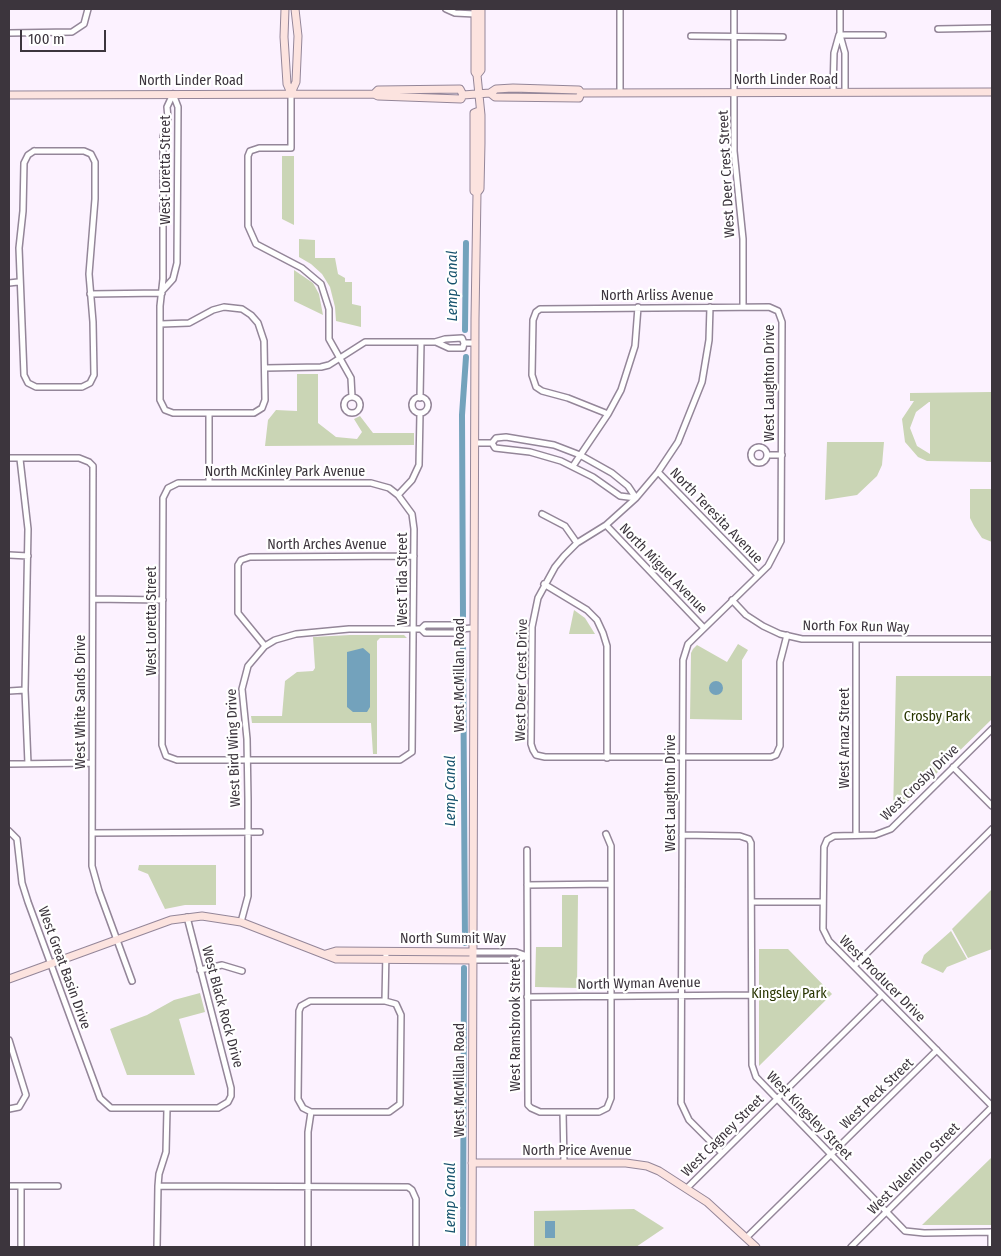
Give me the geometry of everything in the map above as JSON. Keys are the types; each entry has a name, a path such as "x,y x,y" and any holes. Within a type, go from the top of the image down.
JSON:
{"main road":[{"path":"285,9 284,37 287,84 291,94"},
{"path":"291,94 296,82 298,36 295,9"},
{"name":"West McMillan Road","path":"472,1247 472,628 476,443 477,193 480,189 481,143 477,75 481,70 477,10"},
{"name":"North Linder Road","path":"9,95 374,94 378,90 460,89 463,95 490,94 495,98 579,98 580,93 992,92"},
{"name":"North Summit Way","path":"9,979 116,940 187,918 221,918 241,922 336,959 473,960"},
{"name":"North Summit Way","path":"326,954 336,951 473,952"},
{"name":"North Price Avenue","path":"472,1163 626,1163 647,1166 687,1188 747,1237 756,1247"}],"street":[{"path":"9,33 68,33 81,28 86,19 88,9"},
{"path":"446,9 455,13 477,10"},
{"path":"620,9 620,93"},
{"name":"West Deer Crest Street","path":"734,9 734,151 743,239 743,307"},
{"path":"840,9 840,35 845,53 845,92"},
{"path":"938,29 992,28"},
{"path":"840,35 883,35"},
{"path":"833,92 834,53 840,35"},
{"path":"691,36 783,37"},
{"name":"West Loretta Street","path":"172,94 167,108 168,118 163,137 160,400 165,410 173,413 209,413"},
{"name":"West Loretta Street","path":"162,292 173,279 177,263 178,107 172,94"},
{"path":"291,94 290,148 259,148 250,151 248,160 248,226 251,237 262,248 313,274 321,284 329,309 329,339 351,378 352,397"},
{"path":"84,151 92,155 95,162 95,199 89,256 94,375 90,383 75,387 36,387 28,383 24,375 24,338 18,282 24,163 31,152 84,151"},
{"path":"9,282 18,282"},
{"path":"90,294 162,292"},
{"path":"161,324 189,323 213,310 229,306 242,309 258,323 264,341 265,400 262,408 254,413 209,413 209,483"},
{"name":"North Arliss Avenue","path":"608,414 568,398 542,391 536,387 532,375 532,320 536,312 545,307 770,307 778,311"},
{"path":"573,466 608,414 621,390 631,363 638,326 638,307"},
{"name":"West Deer Crest Drive","path":"607,758 545,757 536,755 531,744 532,627 538,598 555,567 577,543 606,525 636,498 658,472 678,442 702,382 709,340 710,307"},
{"name":"West Laughton Drive","path":"722,1153 689,1120 681,1102 684,651 704,628 758,575 777,552 781,541 782,322 778,311"},
{"path":"265,368 322,367 365,342 435,342 445,338 462,338 464,343 463,348 449,348 435,342"},
{"path":"420,413 415,411 413,404 420,398 421,342"},
{"path":"464,343 475,343"},
{"path":"420,398 425,399 428,406 426,410 420,413"},
{"path":"398,495 412,480 419,465 420,413"},
{"path":"492,443 496,438 506,437 554,445 580,455 612,473 628,486 636,498"},
{"path":"476,443 492,443"},
{"path":"492,443 495,448 530,452 573,466 620,496 636,498"},
{"name":"West Laughton Drive","path":"767,455 782,455"},
{"path":"9,458 20,458 28,529 25,690 28,764"},
{"name":"West White Sands Drive","path":"20,458 79,458 89,462 94,472 92,866 132,982"},
{"name":"North Teresita Avenue","path":"658,472 758,575"},
{"name":"North McKinley Park Avenue","path":"168,488 178,483 371,483 389,488 398,495"},
{"name":"West Loretta Street","path":"168,488 163,498 162,745 166,756 177,760 248,760"},
{"name":"West Tida Street","path":"248,760 400,760 408,755 414,746 414,529 412,514 398,495"},
{"path":"542,514 565,526 577,543"},
{"name":"North Miguel Avenue","path":"606,525 704,628"},
{"path":"9,555 28,556"},
{"name":"North Arches Avenue","path":"264,646 236,608 236,570 241,560 250,557 414,556"},
{"path":"544,584 587,610 597,620 603,633 607,646 607,758 766,758 776,755 780,746 780,662 787,635"},
{"path":"93,599 163,600"},
{"name":"North Fox Run Way","path":"732,600 746,615 763,626 787,635 821,640 992,639"},
{"path":"264,646 275,640 296,634 349,629 422,629 425,625 460,625 461,629 472,628"},
{"name":"West Arnaz Street","path":"856,640 856,835"},
{"name":"West Bird Wing Drive","path":"241,922 248,896 248,760 242,699 243,681 252,660 264,646"},
{"path":"9,691 25,690"},
{"name":"West Crosby Drive","path":"827,840 834,836 875,835 891,829 992,729"},
{"path":"9,764 92,763"},
{"path":"953,767 992,806"},
{"path":"854,966 992,829"},
{"path":"92,833 260,832"},
{"name":"West Great Basin Drive","path":"11,833 17,839 22,883 100,1098 106,1105 117,1108 166,1108"},
{"path":"564,1163 563,1112 599,1112 607,1108 611,1098 611,884 610,846 606,834"},
{"name":"West Kingsley Street","path":"682,835 740,836 749,839 752,848 752,1065 756,1077 776,1100 905,1231 911,1233 992,1232"},
{"name":"West Producer Drive","path":"827,840 824,847 823,902 825,936 992,1106"},
{"name":"West Ramsbrook Street","path":"527,850 527,1099 531,1108 540,1112 563,1112"},
{"path":"527,885 611,884"},
{"path":"753,902 823,902"},
{"name":"West Black Rock Drive","path":"166,1108 218,1108 228,1102 231,1088 187,918"},
{"path":"385,1001 386,952"},
{"name":"North Summit Way","path":"473,952 516,952 527,956"},
{"name":"North Summit Way","path":"473,960 516,960 527,956"},
{"path":"200,970 222,964 242,971"},
{"name":"North Wyman Avenue","path":"527,997 681,994 752,995"},
{"name":"West Cagney Street","path":"687,1188 882,995"},
{"path":"310,1001 385,1001 396,1004 401,1015 401,1098 397,1108 388,1112 311,1112 303,1108 298,1099 298,1015 301,1006 310,1001"},
{"path":"9,1040 26,1087 24,1102 19,1107 9,1109"},
{"name":"West Peck Street","path":"747,1237 937,1050"},
{"name":"West Valentino Street","path":"852,1247 992,1106"},
{"path":"157,1247 158,1186 159,1174 166,1152 166,1108"},
{"path":"308,1247 308,1132 311,1112"},
{"path":"9,1186 58,1186"},
{"path":"21,1186 21,1247"},
{"path":"158,1186 402,1186 412,1190 416,1199 416,1247"},
{"path":"991,1247 992,1232"}],"green space":[{"path":"282,156 294,156 294,225 282,219"},
{"path":"299,239 315,240 315,258 335,258 338,274 345,278 345,282 352,282 352,304 361,306 361,327 336,321 330,287 322,274 311,264 299,257"},
{"path":"294,270 313,283 319,294 323,315 294,301"},
{"path":"297,374 318,374 318,423 336,437 357,439 362,432 354,419 360,416 373,433 414,433 414,445 265,446 268,420 276,410 297,411"},
{"path":"992,392 992,462 927,461 918,457 905,442 902,419 914,401 910,401 910,393","holes":["930,402 930,454 917,446 910,428 916,412"]},
{"path":"827,442 884,442 882,465 877,476 857,495 825,500"},
{"path":"970,489 992,489 992,542 982,538 970,518"},
{"path":"574,610 585,618 595,634 569,634"},
{"path":"404,635 407,638 380,638 377,641 377,754 373,754 371,723 252,723 251,716 282,716 285,681 297,672 313,671 315,668 313,637"},
{"path":"738,644 748,650 742,660 742,720 690,719 691,653 693,649 697,645 727,662"},
{"name":"Crosby Park","path":"896,676 992,676 992,719 893,816"},
{"path":"139,865 216,865 216,905 185,905 165,909 148,874 138,870"},
{"path":"992,889 992,949 968,958 952,929"},
{"path":"562,895 578,895 577,988 535,987 536,947 562,947"},
{"path":"951,931 967,959 947,967 943,973 921,963 924,955"},
{"name":"Kingsley Park","path":"759,949 788,949 832,994 759,1066"},
{"path":"200,993 205,1012 179,1019 195,1075 127,1075 110,1029 147,1015 174,1000"},
{"path":"991,1158 992,1225 922,1225"},
{"path":"634,1209 664,1228 636,1247 534,1247 534,1211"}],"water":[{"path":"363,648 370,654 370,707 367,712 353,712 347,707 347,652"},
{"path":"716,681 721,683 723,688 721,693 716,695 711,693 709,688 711,683"},
{"path":"545,1221 555,1221 555,1238 545,1238"}],"waterway":[{"name":"Lemp Canal","path":"465,330 466,243"},
{"name":"Lemp Canal","path":"463,618 462,415 466,357"},
{"name":"Lemp Canal","path":"463,639 465,943"},
{"name":"Lemp Canal","path":"463,1247 464,968"}]}
